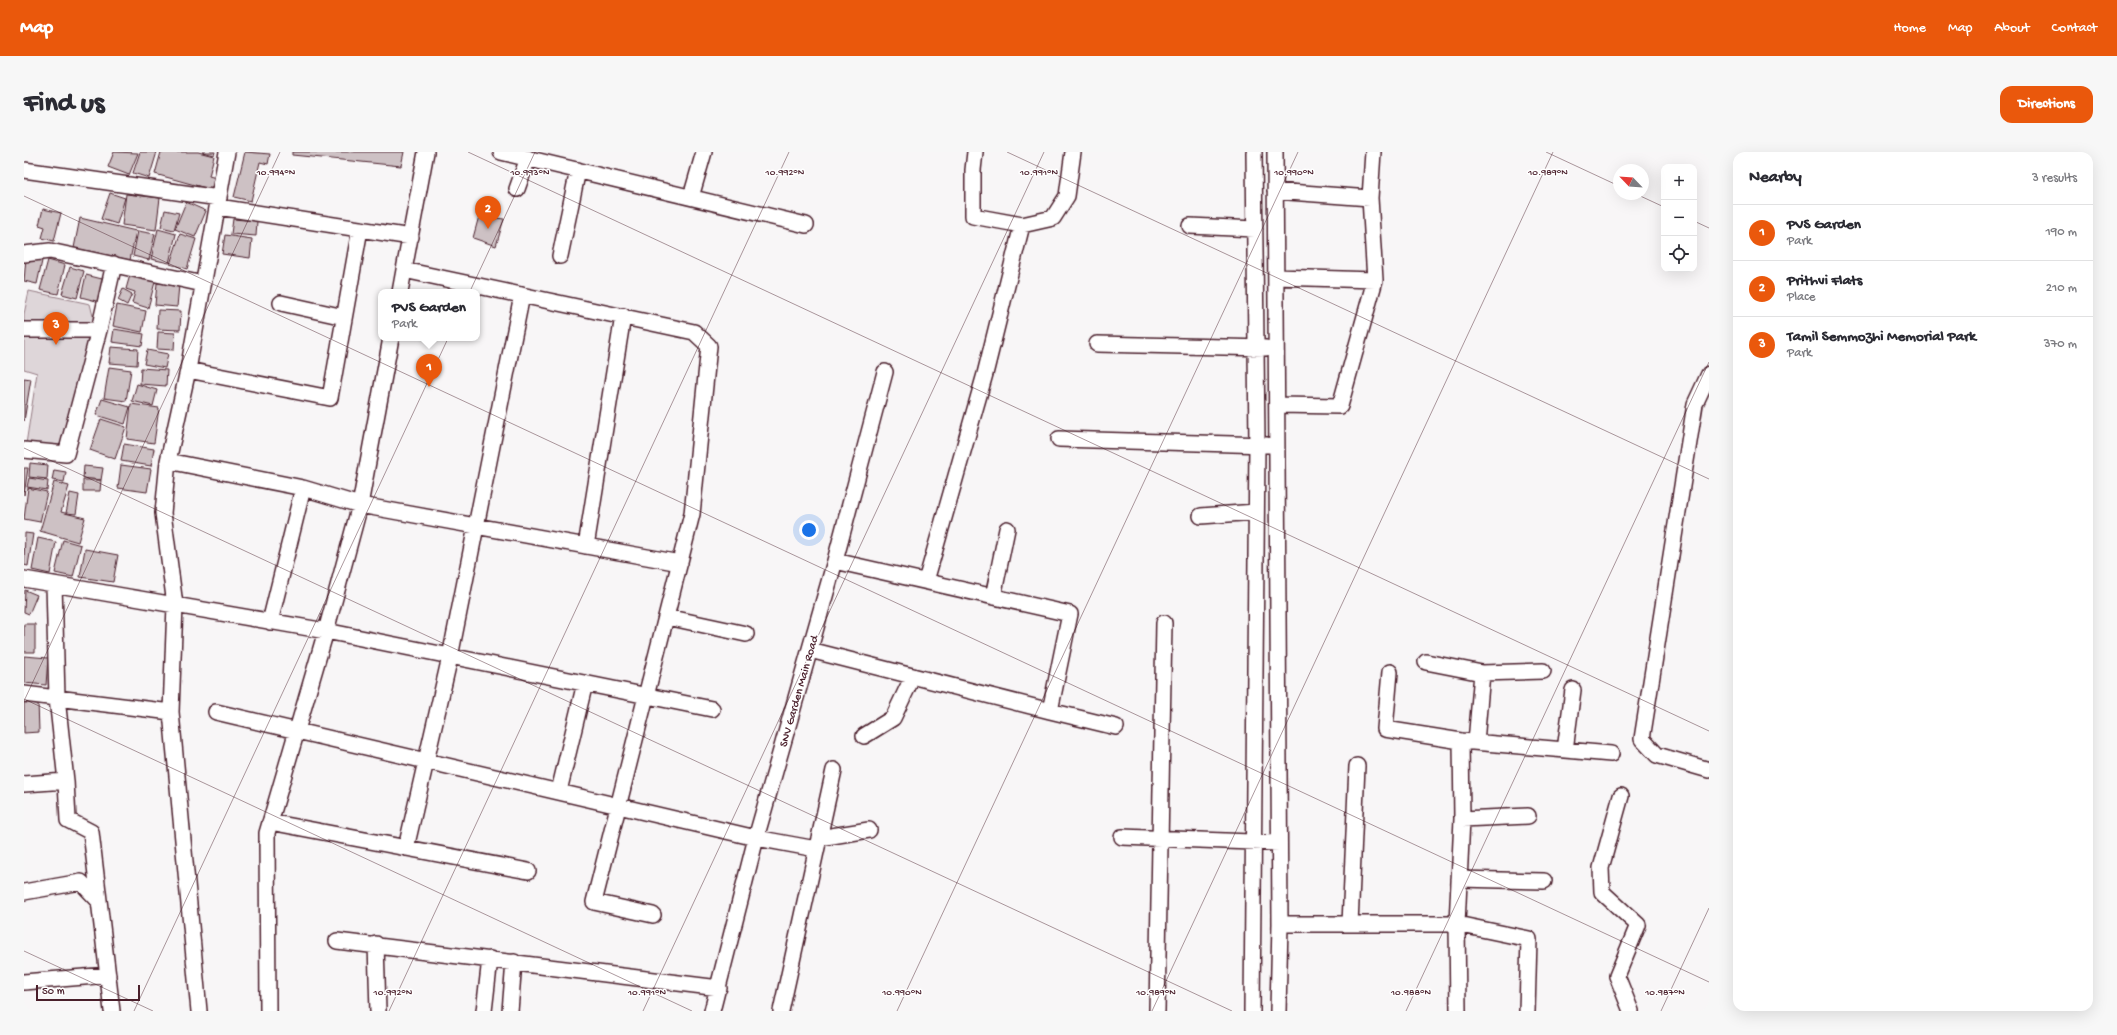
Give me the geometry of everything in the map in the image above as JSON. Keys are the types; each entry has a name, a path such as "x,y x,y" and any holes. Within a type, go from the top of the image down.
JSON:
{"street":[{"path":"199,1011 172,712 175,606 163,513 168,461 188,370 227,152"},
{"path":"401,289 426,152"},
{"path":"501,152 806,225"},
{"path":"691,197 704,152"},
{"path":"975,152 972,170 973,216 1022,224 1053,218 1067,196 1073,152"},
{"path":"1252,1011 1257,444 1254,152"},
{"path":"1275,152 1278,405 1280,924 1278,1011"},
{"path":"1278,405 1340,406 1375,280 1370,198 1373,152"},
{"path":"517,189 528,158"},
{"path":"24,170 218,202 360,229 411,237"},
{"path":"560,256 578,170"},
{"path":"1275,191 1370,198"},
{"path":"926,581 985,374 1022,224"},
{"path":"1190,226 1255,229"},
{"path":"188,370 330,398 360,229"},
{"path":"24,254 50,251 204,284"},
{"path":"24,450 66,454 99,330 114,264"},
{"path":"404,270 522,294 694,332 709,346 692,514 594,902 654,915"},
{"path":"1276,277 1375,280"},
{"path":"406,848 477,526 522,294"},
{"path":"281,303 344,316"},
{"path":"586,546 623,316"},
{"path":"24,330 99,330"},
{"path":"268,1011 267,833 326,631 360,505 390,341"},
{"path":"1097,344 1277,348"},
{"name":"SNV Garden Main Road","path":"712,1011 756,838 835,561 885,372"},
{"path":"1709,374 1696,404 1642,739 1657,755 1709,770"},
{"path":"1059,439 1278,445"},
{"path":"168,461 303,488 360,505 680,563"},
{"path":"270,622 303,488"},
{"path":"1201,516 1256,512"},
{"path":"993,597 1007,529"},
{"path":"835,561 1070,614 1050,711"},
{"path":"24,579 326,631 712,709"},
{"path":"54,584 57,698 66,781 68,820 91,832 112,1011"},
{"path":"667,617 746,634"},
{"path":"1157,1011 1164,623"},
{"path":"810,650 1116,727"},
{"path":"1426,662 1482,673 1543,671"},
{"path":"1390,672 1385,729 1469,741 1611,754"},
{"path":"1458,1011 1457,924 1462,819 1469,741 1482,673"},
{"path":"864,736 893,718 913,676"},
{"path":"559,791 585,683"},
{"path":"1565,750 1573,690"},
{"path":"24,694 172,712"},
{"path":"216,712 756,838 818,844 869,830"},
{"path":"1350,924 1357,766"},
{"path":"781,1011 834,770"},
{"path":"24,784 66,781"},
{"path":"1621,796 1601,868 1601,876 1602,892 1638,925 1617,976 1631,1011"},
{"path":"1462,819 1528,816"},
{"path":"270,822 528,871"},
{"path":"1122,837 1279,843"},
{"path":"1459,879 1544,881"},
{"path":"24,892 81,882 99,901"},
{"path":"1280,924 1457,924 1529,939 1527,1011"},
{"path":"338,941 376,944 718,988"},
{"path":"376,944 378,1011"},
{"path":"484,1011 490,959"},
{"path":"510,1011 514,962"},
{"path":"24,982 108,975"}],"shaded area":[{"path":"29,291 90,304 94,320 62,447 26,444 37,373 24,369 24,314"}],"building":[{"path":"114,152 138,153 129,175 108,167"},
{"path":"140,152 157,152 149,178 133,173"},
{"path":"161,152 198,152 214,156 209,176 216,178 213,190 155,174"},
{"path":"202,152 215,152 214,155"},
{"path":"245,152 270,154 268,164 260,162 251,201 234,197"},
{"path":"292,152 404,152 401,166 292,155"},
{"path":"110,193 125,198 117,224 101,219"},
{"path":"126,194 160,198 156,230 122,225"},
{"path":"186,202 206,211 195,237 175,229"},
{"path":"43,209 61,213 54,241 42,238 45,227 39,225"},
{"path":"165,210 179,213 174,230 161,227"},
{"path":"479,216 504,219 496,246 473,238"},
{"path":"80,218 136,231 130,260 74,248"},
{"path":"233,219 257,221 256,236 231,234"},
{"path":"158,229 176,234 169,263 151,259"},
{"path":"138,231 155,234 149,260 133,256"},
{"path":"180,234 196,239 187,269 170,264"},
{"path":"225,235 252,239 250,258 222,254"},
{"path":"26,258 42,261 37,284 24,281"},
{"path":"48,260 65,265 58,294 40,290"},
{"path":"70,267 84,271 77,298 62,294"},
{"path":"86,275 106,280 100,302 81,297"},
{"path":"130,275 155,282 148,308 132,303 135,292 126,289"},
{"path":"157,283 179,285 177,307 155,305"},
{"path":"123,289 132,294 127,305 118,300"},
{"path":"117,305 146,311 142,332 113,326"},
{"path":"158,310 181,311 180,330 157,329"},
{"path":"114,329 144,334 142,346 112,342"},
{"path":"158,332 175,333 174,350 157,349"},
{"path":"111,347 138,349 137,365 109,363"},
{"path":"147,350 168,354 165,368 144,364"},
{"path":"109,367 131,370 126,401 104,398"},
{"path":"141,368 167,370 166,386 140,384"},
{"path":"24,378 31,379 24,421"},
{"path":"137,384 157,390 153,406 132,401"},
{"path":"102,399 130,407 125,424 96,415"},
{"path":"131,404 159,408 154,443 127,439"},
{"path":"101,419 126,427 115,459 90,450"},
{"path":"124,444 154,449 151,466 121,461"},
{"path":"30,463 48,465 47,479 29,477"},
{"path":"121,465 151,469 147,492 118,488"},
{"path":"84,466 103,468 101,480 83,478"},
{"path":"24,468 28,468 24,495"},
{"path":"54,470 66,472 64,482 52,480"},
{"path":"29,478 48,481 47,490 27,487"},
{"path":"83,480 101,480 100,491 83,491"},
{"path":"54,482 69,486 61,512 85,518 78,542 40,531"},
{"path":"28,488 47,492 40,522 24,519"},
{"path":"70,493 79,495 76,514 66,513"},
{"path":"25,533 33,534 28,566 24,565"},
{"path":"38,538 56,542 50,574 32,570"},
{"path":"63,540 81,545 73,577 55,573"},
{"path":"85,549 118,555 113,582 80,577"},
{"path":"25,590 37,595 29,614 24,612"},
{"path":"24,624 35,624 35,652 24,652"},
{"path":"24,656 48,658 46,685 24,683"},
{"path":"24,701 38,701 39,732 24,733"}],"place":[{"name":"Prithvi Flats","path":"488,229"},
{"name":"Tamil Semmozhi Memorial Park","path":"56,345"},
{"name":"PVS Garden","path":"429,387"}]}
